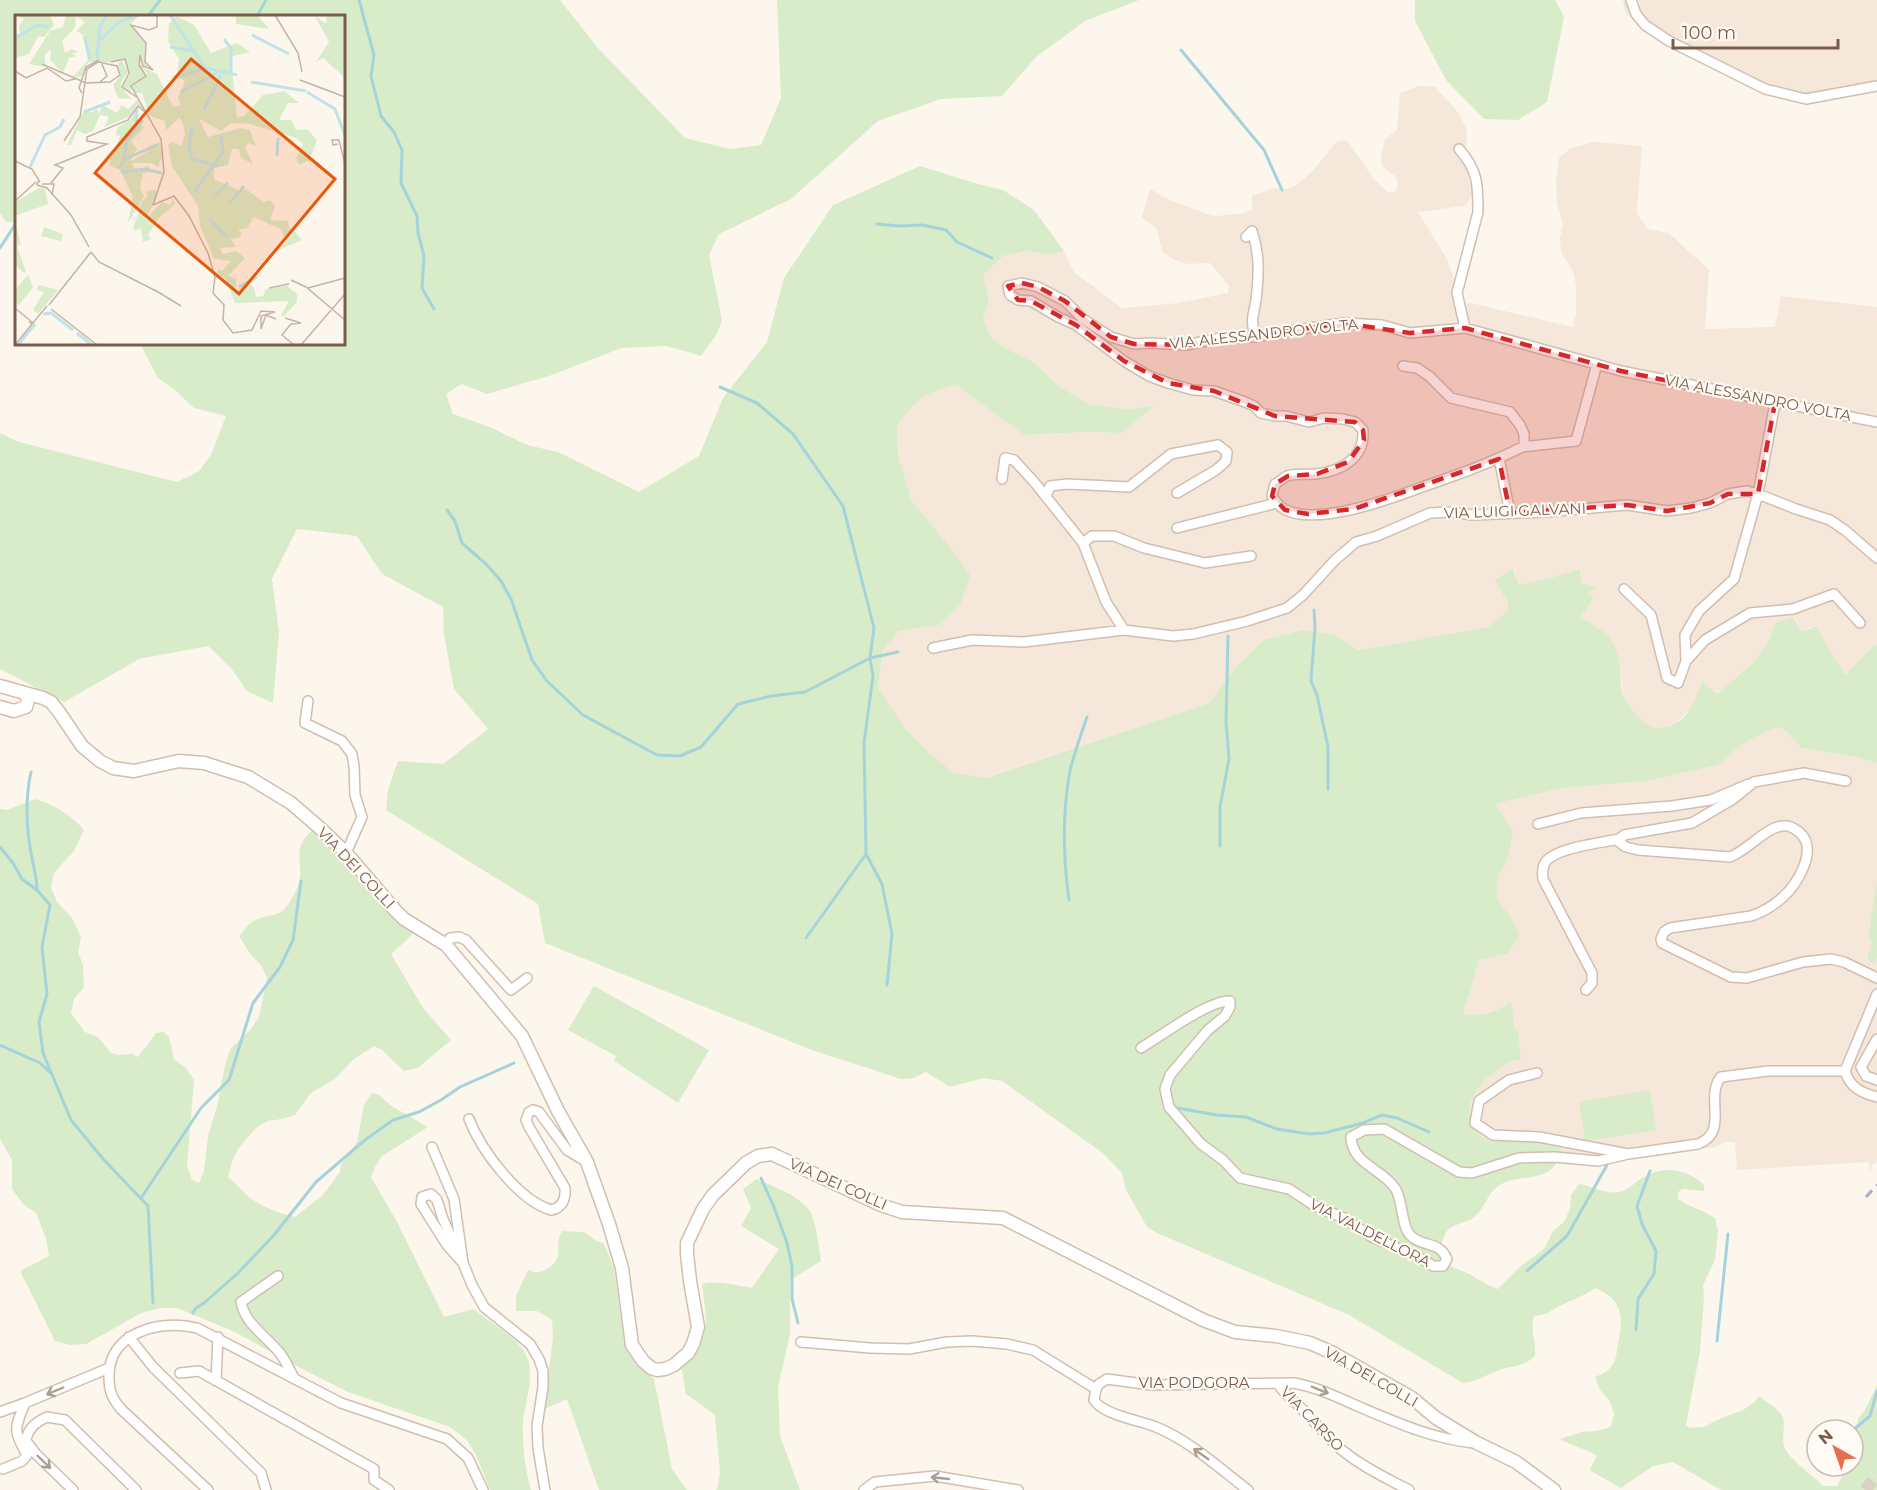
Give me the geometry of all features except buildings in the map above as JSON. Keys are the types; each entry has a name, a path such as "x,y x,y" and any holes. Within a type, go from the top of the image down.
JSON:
{"street":[{"path":"1631,0 1636,14 1645,25 1669,41 1765,89 1806,99 1877,86"},
{"path":"1459,149 1469,160 1478,183 1478,212 1457,293 1465,328"},
{"path":"1246,237 1252,231 1258,251 1257,293 1251,321 1255,337"},
{"name":"VIA ALESSANDRO VOLTA","path":"1277,503 1272,496 1275,484 1288,476 1317,474 1334,470 1348,462 1360,452 1364,440 1363,429 1355,422 1343,419 1324,418 1309,422 1286,416 1268,415 1254,406 1214,391 1193,390 1149,376 1124,361 1076,325 1031,301 1018,300 1010,295 1008,286 1022,283 1038,287 1065,301 1083,319 1110,336 1134,344 1186,345 1220,338 1255,337 1344,323 1382,325 1410,333 1465,328 1622,371 1877,422"},
{"path":"1178,528 1277,503 1285,510 1308,514 1354,509 1400,496 1522,447 1576,441 1597,364"},
{"path":"1403,366 1418,368 1450,398 1510,412 1520,424 1524,434 1524,446 1522,447"},
{"path":"1686,661 1685,635 1699,611 1734,579 1758,494 1774,403"},
{"path":"1046,496 1050,486 1067,484 1129,487 1171,454 1218,445 1227,452 1226,461 1216,470 1177,493"},
{"path":"1002,479 1005,458 1014,460 1046,496 1083,543 1106,602 1124,630"},
{"path":"1499,458 1510,513"},
{"name":"VIA LUIGI GALVANI","path":"933,648 972,640 1024,642 1124,630 1173,636 1194,634 1247,621 1287,608 1303,595 1335,560 1356,543 1430,513 1451,512 1473,515 1627,506 1667,511 1710,503 1728,494 1747,491 1830,520 1877,558"},
{"path":"1083,543 1092,536 1114,536 1144,548 1205,563 1251,556"},
{"path":"1624,589 1651,615 1667,678 1678,683 1686,661 1705,640 1750,613 1793,609 1834,594 1860,623"},
{"name":"VIA DEI COLLI","path":"0,686 51,702 82,746 106,765 125,771 134,771 179,761 204,763 248,777 291,803 345,853 394,910 404,919 446,945 522,1036 558,1111 588,1162 622,1268 632,1345 651,1368 665,1369 682,1359 693,1344 698,1327 690,1281 687,1243 703,1209 713,1195 746,1163 758,1156 772,1154 881,1205 902,1212 1003,1218 1224,1329 1310,1343 1333,1353 1412,1398 1437,1418 1477,1443 1516,1462 1554,1490"},
{"path":"0,707 14,711 26,707 28,700 25,693"},
{"path":"308,701 305,723 342,741 352,754 355,795 362,817 345,853"},
{"path":"1538,824 1581,813 1672,806 1711,800 1737,787 1754,782 1804,773 1846,781"},
{"path":"1586,990 1592,983 1592,973 1542,879 1542,868 1548,859 1566,850 1619,839 1624,835 1692,823 1733,799 1754,782"},
{"path":"1619,839 1621,845 1638,850 1730,857 1773,829 1788,826 1794,829 1807,843 1807,858 1797,878 1782,898 1763,912 1751,916 1670,928 1664,932 1661,941 1664,945 1731,977 1747,978 1803,962 1831,959 1844,962 1877,978"},
{"path":"446,945 450,938 459,937 466,940 511,990 527,978"},
{"path":"1877,994 1845,1071 1852,1084 1862,1094 1877,1097"},
{"name":"VIA VALDELLORA","path":"1142,1048 1204,1009 1223,1000 1230,1001 1230,1007 1225,1016 1208,1030 1170,1075 1165,1089 1169,1107 1201,1144 1223,1160 1240,1178 1289,1189 1315,1206 1344,1218 1372,1237 1433,1266 1443,1266 1447,1259 1444,1251 1431,1244 1416,1241 1408,1233 1395,1188 1380,1173 1357,1157 1352,1146 1352,1137 1364,1130 1384,1129 1459,1172 1472,1173 1519,1158 1555,1157 1598,1161 1706,1141 1712,1134 1717,1084 1721,1077 1768,1071 1845,1071"},
{"path":"1877,1039 1861,1067 1866,1076 1877,1080"},
{"name":"VIA VALDELLORA","path":"1538,1073 1509,1080 1479,1101 1475,1123 1493,1135 1539,1137 1628,1154"},
{"path":"469,1119 479,1142 502,1173 546,1209 551,1210 559,1206 566,1195 565,1188 528,1125 526,1118 529,1113 533,1110 539,1112 567,1150 573,1156 588,1162"},
{"path":"432,1147 454,1199 463,1263"},
{"path":"463,1263 447,1245 421,1204 422,1197 431,1194 435,1197 443,1220 484,1307 530,1344 539,1359 543,1371 543,1387 537,1426 538,1448 545,1490"},
{"path":"278,1276 241,1302 242,1310 280,1353 294,1378"},
{"path":"208,1490 114,1402 109,1389 110,1361 129,1337 146,1329 178,1325 197,1328 341,1403 447,1439 468,1458 483,1490"},
{"path":"129,1337 153,1367 261,1473 266,1490"},
{"path":"216,1381 218,1337"},
{"path":"801,1342 909,1349 947,1342 972,1341 1006,1344 1033,1350 1096,1389 1094,1400 1101,1408 1167,1433 1201,1454 1248,1490"},
{"path":"0,1412 109,1368"},
{"path":"180,1373 198,1371 374,1469 374,1480 389,1490"},
{"name":"VIA PODGORA","path":"1096,1389 1107,1379 1151,1385 1294,1383 1313,1387 1395,1422 1440,1438 1477,1443"},
{"name":"VIA CARSO","path":"1278,1384 1284,1393 1346,1454 1409,1490"},
{"path":"3,1469 21,1461 27,1455 16,1434 15,1426 25,1403"},
{"path":"73,1490 26,1441 27,1434 39,1421 47,1418 65,1420 136,1490"},
{"path":"864,1490 875,1482 935,1476 1018,1490"}],"highlighted area":[{"path":"1022,283 1038,287 1065,301 1111,337 1134,344 1186,345 1344,323 1410,333 1465,328 1621,371 1775,403 1758,494 1728,494 1710,503 1667,511 1627,505 1510,513 1499,459 1354,509 1308,514 1285,510 1272,496 1275,484 1288,476 1317,474 1348,462 1364,440 1363,430 1355,422 1275,416 1214,391 1168,383 1124,361 1076,325 1031,301 1018,300 1008,286"}],"shaded area":[{"path":"1623,0 1877,0 1877,90 1808,103 1766,93 1649,35 1625,12"},
{"path":"1419,86 1435,87 1457,111 1466,128 1467,144 1464,158 1472,194 1469,201 1464,206 1418,212 1447,259 1463,304 1471,303 1573,327 1576,314 1576,286 1573,271 1561,252 1560,238 1563,224 1557,203 1556,180 1559,158 1570,149 1593,142 1642,146 1637,211 1639,217 1648,229 1669,233 1709,270 1705,329 1775,327 1781,296 1877,307 1877,644 1845,675 1811,627 1801,631 1794,617 1775,623 1769,641 1754,662 1722,690 1697,697 1693,706 1675,724 1665,728 1650,727 1640,721 1624,698 1617,651 1612,641 1598,627 1581,617 1594,597 1587,594 1596,587 1581,583 1580,569 1519,585 1514,569 1508,610 1489,627 1359,650 1333,634 1302,630 1263,640 1237,666 1209,703 985,778 951,772 905,728 878,688 883,650 898,630 940,625 945,541 911,500 898,454 897,425 917,399 937,389 956,385 1024,435 1122,433 1153,406 1128,409 1088,404 1056,384 1035,363 990,338 983,319 989,300 982,275 1003,256 1026,251 1049,255 1064,251 1074,272 1122,308 1179,303 1228,293 1229,286 1210,263 1188,264 1174,260 1162,251 1157,229 1142,217 1150,189 1172,201 1210,215 1245,213 1252,210 1252,196 1273,188 1288,189 1295,186 1313,171 1336,142 1347,140 1374,179 1389,193 1396,191 1398,185 1396,177 1384,168 1381,161 1385,139 1397,130 1400,93"},
{"path":"1780,727 1801,748 1857,757 1877,763 1877,879 1868,937 1872,941 1867,959 1874,964 1877,958 1877,1161 1872,1165 1870,1174 1869,1162 1737,1170 1735,1142 1724,1142 1716,1147 1629,1158 1591,1158 1563,1153 1560,1147 1490,1141 1478,1134 1470,1122 1471,1100 1487,1078 1510,1061 1515,1030 1501,1009 1473,1016 1463,1014 1479,960 1507,954 1515,923 1498,900 1496,886 1507,861 1495,804 1563,788 1646,781 1718,765 1740,746 1766,731"}],"green space":[{"path":"0,0 560,0 598,48 685,138 730,149 761,145 781,98 777,0 1139,0 1085,21 1036,57 1002,96 941,99 878,121 791,199 719,234 709,255 722,320 717,334 701,356 667,346 621,348 552,375 487,394 462,384 446,394 453,414 490,427 527,445 558,452 639,492 699,456 723,398 767,342 784,278 833,205 920,166 1003,190 1034,210 1064,251 1049,255 1026,251 1003,256 983,275 989,300 983,319 991,338 1035,363 1056,384 1088,404 1128,409 1154,406 1122,433 1024,435 956,385 922,398 897,425 898,454 911,500 970,575 960,605 940,625 898,631 883,650 878,688 905,728 928,752 952,772 986,778 1209,703 1237,666 1263,640 1302,630 1333,634 1359,650 1489,627 1508,610 1508,603 1495,580 1513,569 1519,585 1580,569 1581,583 1597,587 1587,594 1594,597 1581,617 1603,631 1613,643 1618,656 1624,698 1642,721 1655,727 1666,727 1680,721 1694,703 1702,682 1717,693 1722,690 1754,662 1769,641 1775,623 1793,617 1801,631 1816,627 1845,675 1877,644 1877,763 1857,757 1801,748 1780,727 1766,731 1740,746 1718,765 1646,781 1563,788 1495,804 1513,831 1507,861 1496,886 1498,900 1515,923 1519,936 1507,954 1479,960 1463,1014 1488,1013 1511,1002 1515,1029 1518,1031 1521,1059 1510,1061 1487,1078 1477,1090 1471,1100 1470,1122 1478,1134 1490,1141 1532,1141 1560,1147 1563,1153 1549,1171 1538,1176 1512,1180 1496,1188 1474,1217 1446,1232 1440,1260 1498,1289 1521,1266 1544,1249 1553,1231 1564,1222 1570,1209 1571,1195 1579,1184 1615,1193 1660,1171 1676,1170 1691,1175 1704,1185 1704,1191 1683,1189 1678,1192 1678,1199 1715,1218 1718,1231 1715,1260 1703,1285 1700,1351 1686,1425 1689,1428 1704,1427 1743,1410 1755,1402 1759,1396 1781,1415 1784,1421 1784,1446 1805,1470 1805,1478 1814,1478 1823,1486 1837,1486 1841,1478 1865,1478 1865,1418 1859,1418 1877,1385 1877,1490 1721,1490 1673,1462 1653,1466 1621,1488 1591,1471 1597,1456 1560,1439 1611,1427 1614,1413 1595,1377 1607,1371 1615,1361 1621,1318 1616,1304 1605,1293 1595,1288 1549,1312 1534,1316 1535,1356 1522,1364 1463,1383 1349,1315 1147,1227 1126,1190 1122,1173 1104,1154 1002,1081 984,1078 950,1087 926,1072 914,1078 901,1079 812,1050 545,943 538,904 386,810 388,790 398,761 443,764 488,729 454,689 444,635 443,607 382,574 357,536 297,529 272,579 279,632 273,703 247,691 231,668 208,646 139,659 64,702 0,669 0,433 19,442 177,482 199,471 211,455 226,416 194,408 158,378 141,345 345,345 345,15 15,15 15,222 6,222 0,213"},
{"path":"1415,0 1555,0 1564,17 1547,102 1518,120 1484,119 1446,80 1415,21"},
{"path":"35,799 62,811 84,830 74,851 54,873 51,888 57,902 72,918 81,937 78,952 83,965 84,987 74,999 71,1013 85,1032 98,1037 111,1053 118,1055 132,1054 138,1057 156,1033 163,1032 169,1037 174,1059 186,1068 194,1080 187,1166 192,1180 199,1183 204,1171 208,1136 218,1103 226,1061 231,1048 251,1029 259,1017 267,978 261,965 251,955 239,936 252,922 278,914 287,907 297,889 301,847 306,836 312,831 376,900 415,932 391,954 423,1008 451,1040 418,1068 404,1071 382,1050 374,1046 354,1059 335,1079 311,1093 295,1115 268,1121 256,1128 238,1149 228,1178 255,1201 295,1217 323,1195 340,1172 341,1165 357,1142 364,1105 372,1093 379,1095 390,1105 428,1127 381,1157 371,1177 397,1222 444,1317 474,1309 512,1338 523,1350 530,1367 523,1439 531,1490 490,1490 476,1455 467,1440 450,1427 348,1392 235,1332 177,1308 160,1308 141,1313 86,1344 70,1345 55,1341 20,1271 49,1256 46,1239 36,1213 23,1204 12,1189 12,1160 0,1139 0,809 7,810"},
{"path":"1877,879 1877,958 1874,964 1867,959 1872,941 1868,937"},
{"path":"594,986 709,1050 678,1103 614,1061 616,1056 568,1030"},
{"path":"1650,1090 1656,1130 1585,1141 1579,1102"},
{"path":"757,1179 788,1193 808,1209 815,1226 821,1261 790,1280 790,1334 778,1387 780,1436 800,1490 716,1490 720,1473 715,1415 686,1394 681,1365 696,1350 702,1340 706,1316 702,1284 720,1283 752,1288 779,1249 741,1226 751,1208 743,1189"},
{"path":"562,1231 584,1232 604,1244 614,1269 624,1341 643,1368 654,1379 672,1469 687,1490 599,1490 567,1399 544,1409 553,1338 552,1320 537,1311 516,1311 516,1296 528,1270 542,1271 556,1261"}],"waterway":[{"path":"149,15 160,0"},
{"path":"258,15 266,0"},
{"path":"359,0 374,55 371,76 381,116 394,132 402,150 401,183 417,216 418,233 424,256 422,288 434,309"},
{"path":"1181,50 1264,150 1282,190"},
{"path":"877,224 923,225 946,230 957,242 992,258"},
{"path":"0,248 15,225"},
{"path":"720,387 757,403 793,434 843,506 874,628 870,658 873,676 864,743 866,854 882,884 892,934 887,985"},
{"path":"447,510 455,521 462,543 501,581 511,599 532,660 547,681 583,715 657,755 680,756 701,747 738,704 771,696 805,692 870,658 898,652"},
{"path":"1314,610 1311,681 1317,695 1328,747 1328,789"},
{"path":"1220,846 1220,807 1229,759 1226,722 1228,636"},
{"path":"1069,900 1065,852 1067,787 1087,717"},
{"path":"31,772 27,822 37,890"},
{"path":"0,847 22,879 37,890 50,905 42,947 47,994 39,1022 43,1053 71,1120 104,1160 148,1206 153,1303"},
{"path":"806,938 866,854"},
{"path":"141,1198 201,1108 229,1080 253,1003 280,967 293,940 301,881"},
{"path":"0,1045 40,1063 52,1074"},
{"path":"193,1313 238,1273 274,1235 316,1182 365,1140 393,1120 419,1112 460,1087 514,1063"},
{"path":"1178,1108 1216,1115 1246,1117 1277,1129 1309,1134 1324,1133 1363,1123 1382,1115 1397,1118 1429,1132"},
{"path":"1527,1271 1567,1236 1607,1165"},
{"path":"1636,1330 1638,1299 1654,1274 1656,1251 1642,1224 1637,1206 1650,1171"},
{"path":"761,1178 787,1243 792,1266 792,1299 798,1323"},
{"path":"1717,1341 1728,1234"},
{"path":"1865,1420 1870,1416 1877,1391"}],"tunnel":[{"path":"1865,1490 1877,1476"}],"railway":[{"path":"1866,1197 1877,1185"}]}
